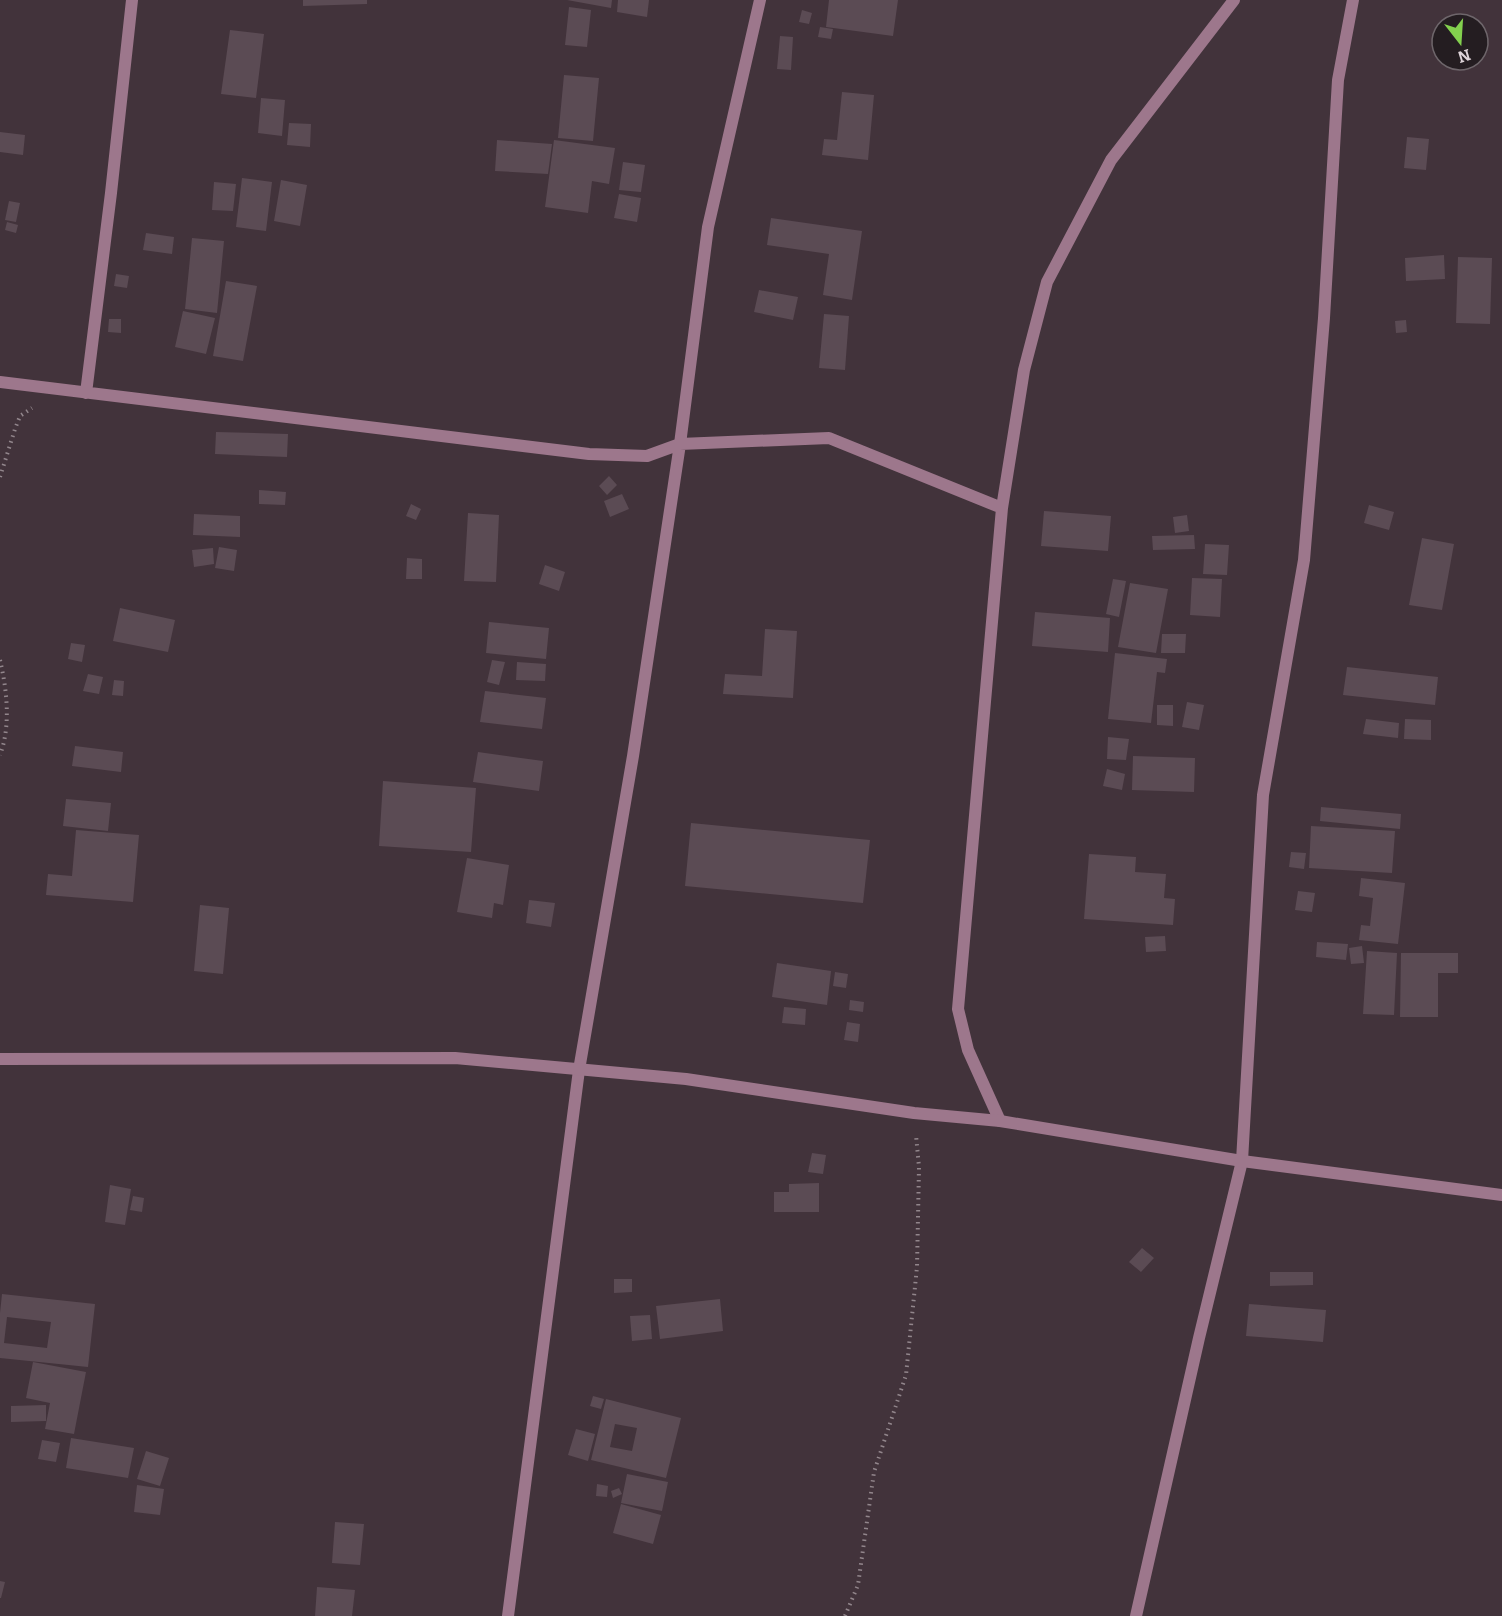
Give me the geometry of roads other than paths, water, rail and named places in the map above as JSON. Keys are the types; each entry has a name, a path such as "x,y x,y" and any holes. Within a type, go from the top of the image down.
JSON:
{"street":[{"path":"86,393 132,0"},
{"path":"508,1616 579,1070 633,756 680,444 708,227 760,0"},
{"path":"1000,1120 968,1050 958,1009 1002,508 1024,370 1047,282 1111,159 1234,0"},
{"path":"1136,1616 1242,1161 1263,795 1304,560 1324,318 1338,80 1353,0"},
{"path":"0,382 589,454 647,456 680,444 830,438 1002,508"},
{"path":"0,1059 455,1058 686,1079 914,1113 1000,1120 1242,1161 1502,1195"}]}
